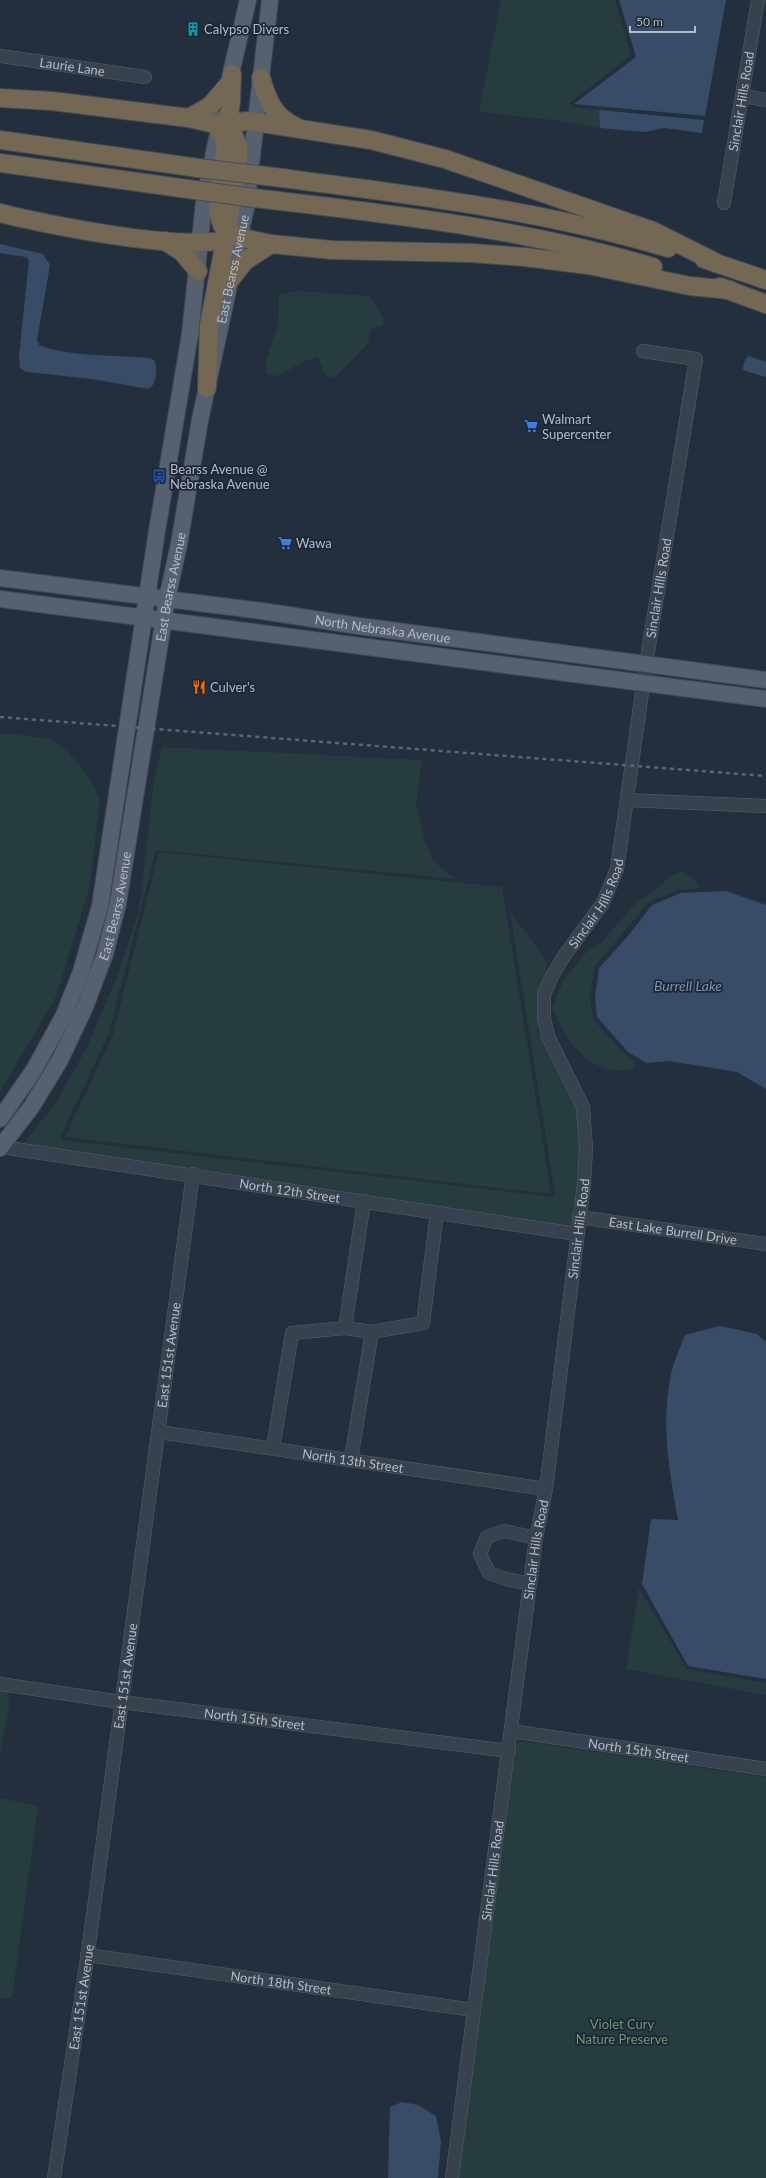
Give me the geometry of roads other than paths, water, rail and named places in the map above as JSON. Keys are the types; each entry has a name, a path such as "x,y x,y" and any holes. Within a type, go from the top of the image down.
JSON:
{"highway":[{"path":"262,78 269,102 275,111 286,121 300,128"},
{"path":"189,118 210,106 230,79"},
{"path":"230,79 223,130 218,211 222,225 233,235"},
{"path":"0,98 52,102 189,118 223,130 243,121 257,122 387,143 472,167 653,231 715,262"},
{"path":"0,140 502,209 617,233 715,262 766,280"},
{"path":"0,163 254,198 389,214 521,235 625,258 730,290 766,304"},
{"path":"0,214 80,230 165,241 201,242 233,235 270,244 332,250 471,253 525,257 588,265 690,286 730,290"},
{"path":"207,388 209,325 233,235"},
{"path":"165,241 182,252 198,271"},
{"path":"230,280 245,261 270,244"}],"main road":[{"path":"230,79 248,0"},
{"name":"East Bearss Avenue","path":"1,1148 32,1106 60,1060 85,1007 105,954 118,903 166,599 179,544 207,388 230,280 233,235 249,184 270,0"},
{"name":"East Bearss Avenue","path":"0,1119 17,1097 50,1041 78,979 93,935 109,858 147,596 190,334 198,271 204,202 223,130"},
{"name":"North Nebraska Avenue","path":"0,578 147,596 468,641 766,680"},
{"name":"North Nebraska Avenue","path":"0,599 766,699"},
{"path":"385,649 387,643 399,639 453,647 468,641"},
{"path":"742,696 750,691 766,690"}],"street":[{"name":"Sinclair Hills Road","path":"724,204 758,0"},
{"name":"Laurie Lane","path":"0,56 145,77"},
{"path":"743,96 766,100"},
{"name":"Sinclair Hills Road","path":"452,2178 536,1538 546,1489 586,1148 583,1107 548,1036 544,1018 544,995 552,976 603,903 617,869 646,664 696,359 643,351"},
{"path":"627,800 766,806"},
{"name":"North 12th Street","path":"1,1148 193,1174 577,1234"},
{"name":"East 151st Avenue","path":"54,2178 87,1955 193,1174"},
{"path":"345,1328 364,1201"},
{"path":"273,1448 292,1333 345,1328 372,1332 423,1323 437,1213"},
{"name":"East Lake Burrell Drive","path":"579,1217 766,1244"},
{"path":"351,1459 372,1332"},
{"name":"North 13th Street","path":"159,1432 351,1459 546,1489"},
{"path":"530,1584 506,1579 489,1573 480,1554 487,1537 504,1531 536,1538"},
{"name":"North 15th Street","path":"0,1684 121,1702 509,1751"},
{"name":"North 15th Street","path":"511,1731 766,1769"},
{"name":"North 18th Street","path":"87,1955 474,2010"}],"water":[{"path":"619,0 726,0 705,116 574,104 636,57"},
{"path":"599,110 704,120 702,133 664,128 645,132 600,128"},
{"path":"0,244 43,254 50,265 37,340 39,345 78,354 150,358 155,361 156,369 155,381 151,387 148,389 93,379 26,372 20,368 19,356 29,260 26,257 0,253"},
{"path":"748,356 766,362 766,377 743,370 744,362"},
{"name":"Burrell Lake","path":"726,891 766,905 766,1089 737,1072 669,1061 646,1063 628,1052 597,1017 595,997 599,968 628,936 652,905 681,893"},
{"path":"720,1326 757,1334 766,1342 766,1679 688,1666 642,1584 651,1519 678,1520 669,1464 666,1427 668,1390 673,1366 685,1335"},
{"path":"402,2102 418,2105 436,2116 441,2141 438,2178 388,2178 390,2107"}],"railway":[{"path":"0,717 766,776"}],"place":[{"name":"Calypso Divers","path":"193,29"},
{"name":"Walmart Supercenter","path":"531,426"},
{"name":"Bearss Avenue @ Nebraska Avenue","path":"159,476"},
{"name":"Wawa","path":"285,543"},
{"name":"Culver's","path":"199,687"}],"park label":[{"name":"Violet Cury Nature Preserve","path":"622,2032"}]}
